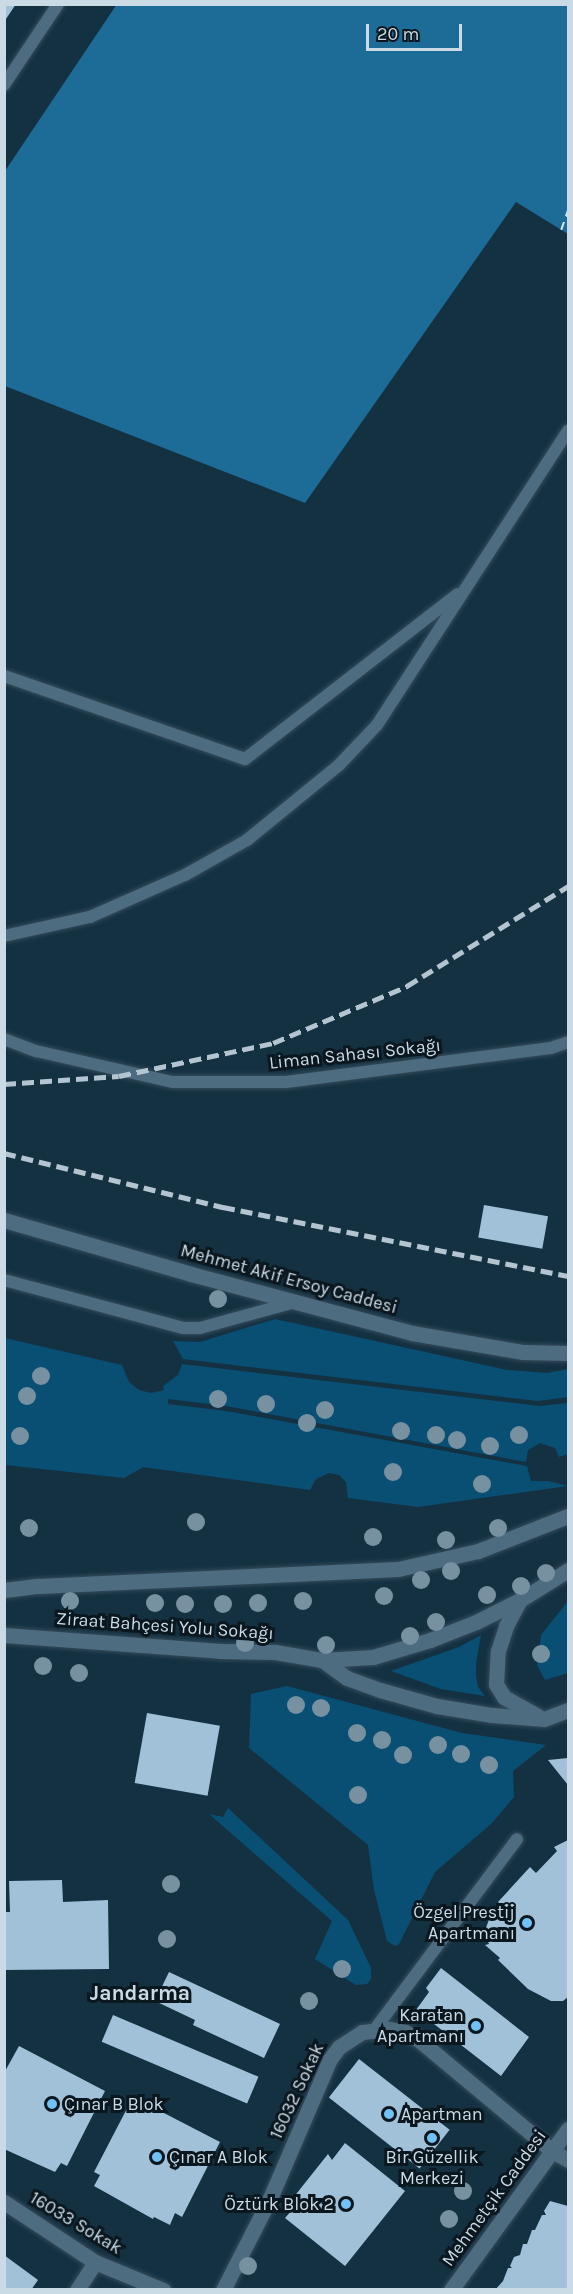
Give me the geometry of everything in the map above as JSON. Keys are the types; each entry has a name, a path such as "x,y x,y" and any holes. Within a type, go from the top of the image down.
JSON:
{"street":[{"name":"Mehmet Akif Ersoy Caddesi","path":"4,1220 412,1332 524,1352 568,1353"},
{"path":"4,1590 39,1586 398,1569 478,1551 568,1516"},
{"name":"Ziraat Bahçesi Yolu Sokağı","path":"4,1635 220,1651 275,1652 322,1660 373,1657 430,1640 476,1622 520,1600 568,1570"},
{"name":"Ziraat Bahçesi Yolu Sokağı","path":"520,1600 506,1626 498,1651 496,1684 504,1697 544,1719"},
{"name":"Ziraat Bahçesi Yolu Sokağı","path":"322,1660 347,1678 437,1706 492,1715 544,1719 568,1710"},
{"name":"16032 Sokak","path":"223,2289 271,2196 330,2059 349,2038 375,2029 405,2032 418,2040 552,2151 568,2160"},
{"name":"Mehmetçik Caddesi","path":"451,2289 568,2129"},
{"name":"16033 Sokak","path":"4,2202 96,2262 163,2289"},
{"path":"77,2289 96,2262"}],"lane":[{"path":"4,85 58,4"},
{"path":"4,936 90,917 185,875 247,840 339,765 377,725 568,431"},
{"path":"4,676 245,759 465,588"},
{"name":"Liman Sahası Sokağı","path":"4,1039 36,1051 172,1082 286,1082 551,1048 568,1042"},
{"path":"4,1280 183,1328 200,1328 296,1302"},
{"path":"375,2029 516,1839"}],"shaded area":[{"path":"117,4 568,5 568,234 516,202 305,503 5,386 5,171"},
{"path":"275,1319 507,1370 547,1373 568,1369 568,1397 538,1401 183,1359 173,1341 200,1342"},
{"path":"5,1338 122,1365 129,1382 139,1390 151,1393 164,1390 163,1386 178,1375 182,1364 540,1406 568,1403 568,1454 559,1457 555,1448 540,1443 528,1450 526,1462 226,1406 168,1399 168,1404 226,1411 527,1466 531,1481 548,1481 568,1486 418,1507 348,1498 346,1482 339,1475 329,1473 316,1479 310,1490 143,1467 124,1478 5,1465"},
{"path":"568,1601 568,1673 545,1680 537,1665 541,1635"},
{"path":"481,1635 476,1676 478,1687 485,1696 441,1689 391,1671 459,1647"},
{"path":"287,1686 462,1733 546,1745 513,1771 514,1797 491,1824 435,1872 399,1944 395,1946 387,1941 374,1890 368,1845 249,1748 251,1694"},
{"path":"228,1808 348,1920 371,1968 371,1979 367,1984 356,1985 315,1959 332,1921 209,1814 223,1817"}],"building":[{"path":"4,4 16,4 4,22"},
{"path":"484,1205 548,1216 542,1249 478,1237"},
{"path":"147,1713 220,1726 208,1796 135,1783"},
{"path":"568,1758 568,1785 548,1760"},
{"name":"Özgel Prestij Apartmanı","path":"568,1840 568,1997 563,2001 551,2001 528,1989 498,1960 500,1958 485,1945 489,1944 484,1933 490,1917 504,1907 498,1902 530,1867 536,1873 557,1851 554,1847"},
{"path":"62,1880 63,1902 108,1900 109,1969 4,1970 4,1912 10,1912 9,1881"},
{"name":"Karatan Apartmanı","path":"441,1968 529,2037 501,2076 416,2010 429,1992 426,1988"},
{"path":"169,1972 280,2024 264,2058 193,2025 195,2020 155,2001"},
{"path":"113,2015 258,2077 247,2103 102,2042"},
{"name":"Çınar B Blok","path":"19,2046 105,2091 67,2166 61,2163 55,2172 4,2149 4,2073"},
{"name":"Apartman","path":"359,2059 450,2130 419,2168 329,2098"},
{"name":"Çınar A Blok","path":"133,2097 220,2142 182,2217 175,2213 170,2225 154,2217 153,2219 94,2186 100,2175 94,2172"},
{"name":"Öztürk Blok 2","path":"345,2143 405,2191 345,2266 285,2218 299,2202 293,2198 328,2154 332,2160"},
{"path":"550,2201 568,2206 568,2290 495,2290 503,2281 508,2268 512,2268 510,2266 514,2257 520,2255 523,2244 527,2244 532,2230 535,2230 542,2215 546,2215 544,2211"},
{"path":"4,2255 38,2280 31,2290 4,2290"}],"ferry route":[{"path":"561,230 568,210"}],"railway":[{"path":"4,1084 119,1076 273,1043 407,986 568,886"},
{"path":"4,1153 223,1207 568,1276"}],"place":[{"name":"Özgel Prestij Apartmanı","path":"527,1923"},
{"name":"Karatan Apartmanı","path":"476,2026"},
{"name":"Çınar B Blok","path":"52,2104"},
{"name":"Apartman","path":"389,2114"},
{"name":"Bir Güzellik Merkezi","path":"432,2138"},
{"name":"Çınar A Blok","path":"157,2157"},
{"name":"Öztürk Blok 2","path":"346,2204"}],"district":[{"name":"Jandarma","path":"140,1993"}]}
